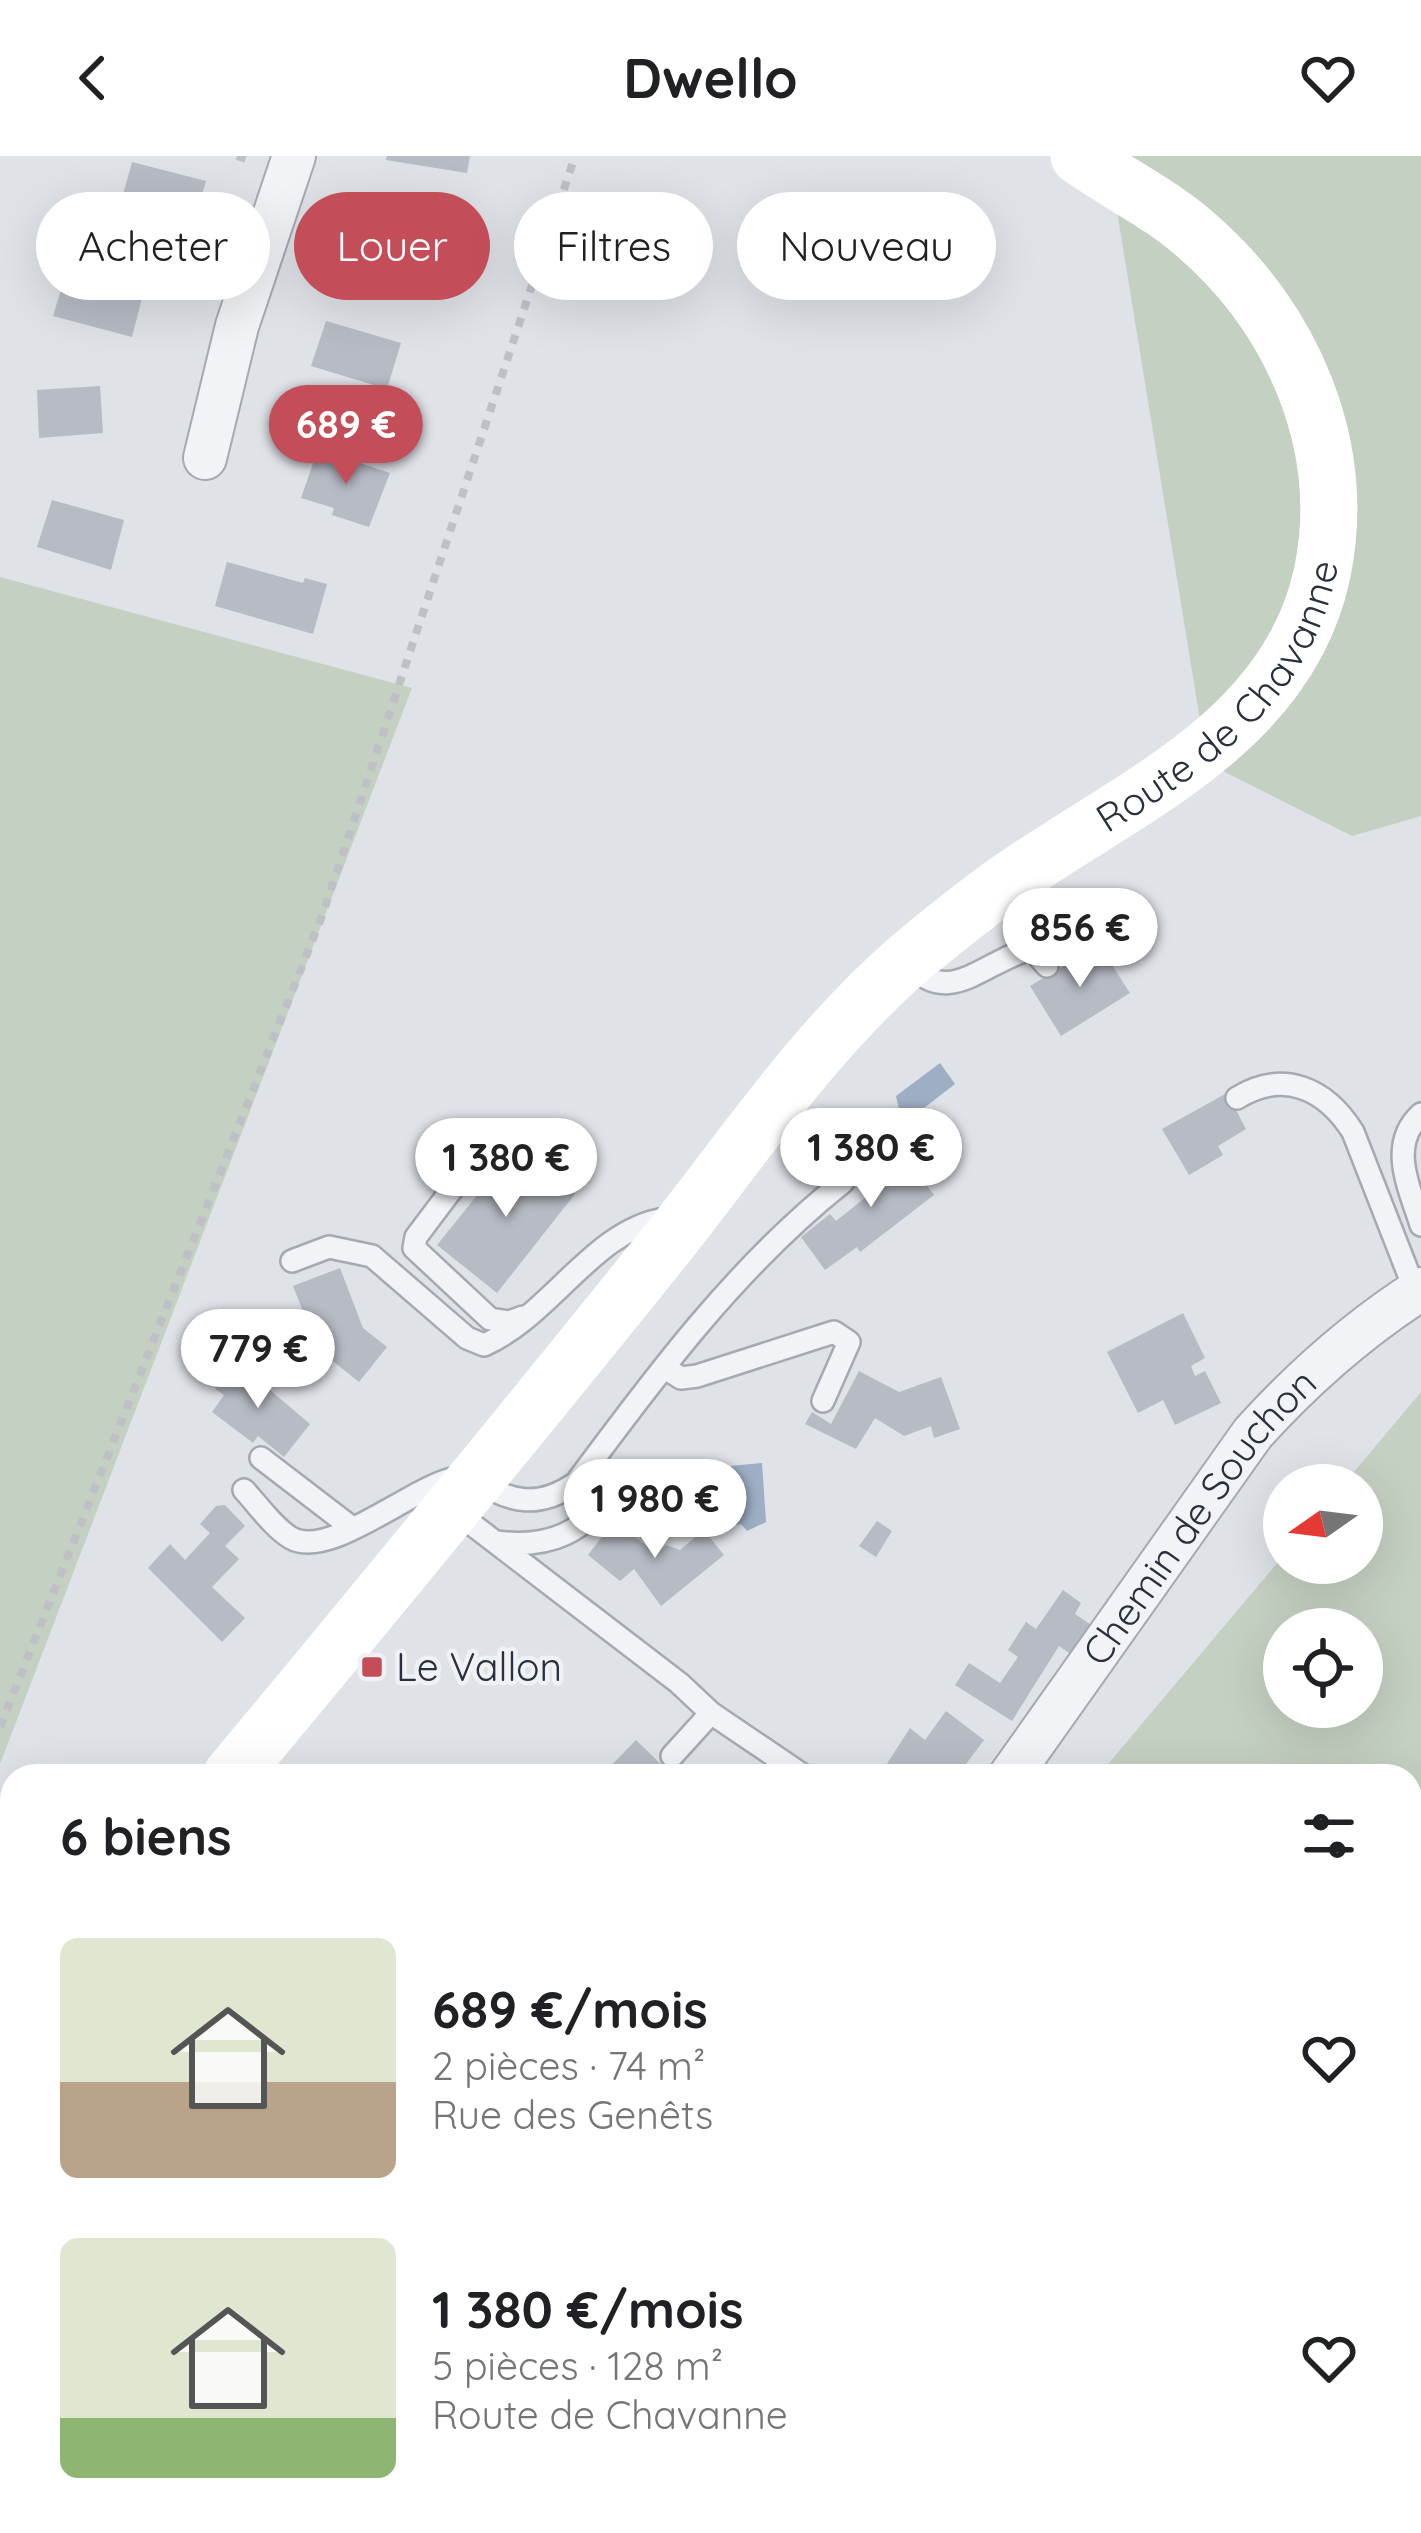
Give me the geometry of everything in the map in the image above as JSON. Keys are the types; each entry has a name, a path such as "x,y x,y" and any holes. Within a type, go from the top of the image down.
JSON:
{"main road":[{"name":"Route de Chavanne","path":"241,1764 678,1230 806,1063 908,961 1019,874 1195,760 1234,728 1270,686 1301,634 1322,576 1329,515 1324,444 1304,383 1276,326 1239,274 1191,230 1079,156"}],"street":[{"path":"205,458 236,326 294,156"},
{"name":"Chemin de Souchon","path":"1019,1764 1253,1433 1388,1310 1418,1291"}],"lane":[{"path":"908,961 921,978 944,983 1032,949 1047,966"},
{"path":"1237,1098 1280,1085 1316,1091 1338,1108 1353,1132 1418,1291"},
{"path":"1421,1114 1412,1123 1402,1151 1421,1225"},
{"path":"489,1140 416,1237 414,1248 490,1318 509,1322 535,1313"},
{"path":"465,1492 517,1501 560,1494 576,1483 665,1368 791,1223 843,1182"},
{"path":"292,1261 329,1247 372,1256 467,1338 484,1346 535,1313 608,1245 642,1222 664,1220 678,1230"},
{"path":"665,1368 681,1378 697,1376 834,1332 849,1342 823,1401"},
{"path":"261,1458 351,1527"},
{"path":"244,1490 292,1539 311,1543 438,1481 457,1478 497,1541 711,1713 786,1764"},
{"path":"497,1541 514,1544 566,1534 589,1523 617,1490"},
{"path":"672,1756 711,1713"}],"path":[{"path":"0,1727 322,916 575,156"}],"green space":[{"path":"1108,156 1421,156 1421,816 1352,836 1207,763"},
{"path":"0,577 412,688 0,1764"},
{"path":"1421,1392 1421,1764 1108,1764 1263,1580 1263,1584 1383,1584 1383,1464 1361,1464"}],"water":[{"path":"940,1063 955,1084 911,1118 900,1114 896,1096"},
{"path":"762,1463 766,1522 747,1531 735,1525 730,1466"}],"building":[{"path":"387,156 470,156 467,173 386,160"},
{"path":"132,162 206,181 203,192 124,192"},
{"path":"58,300 141,300 132,337 53,316"},
{"path":"326,321 401,343 387,389 311,366"},
{"path":"100,386 103,433 39,438 37,390"},
{"path":"318,449 390,473 369,527 332,515 334,508 301,498"},
{"path":"52,500 124,520 111,570 37,547"},
{"path":"227,562 303,583 305,578 327,584 313,634 215,606"},
{"path":"1099,945 1130,993 1061,1036 1030,986"},
{"path":"1227,1093 1246,1129 1218,1146 1223,1155 1189,1175 1162,1129"},
{"path":"895,1143 934,1195 860,1252 857,1247 825,1270 801,1237 830,1214 836,1221 866,1197 858,1187 880,1169 873,1160"},
{"path":"516,1147 575,1194 497,1293 437,1245"},
{"path":"340,1268 363,1328 387,1347 359,1382 319,1350 324,1346 313,1317 306,1319 293,1286"},
{"path":"1183,1313 1205,1358 1191,1366 1195,1376 1205,1371 1221,1403 1175,1425 1163,1400 1138,1413 1107,1352"},
{"path":"237,1362 310,1424 284,1457 258,1436 253,1443 212,1412 224,1395 215,1389"},
{"path":"859,1371 899,1392 941,1377 960,1429 934,1438 931,1426 904,1436 875,1418 856,1449 805,1424 812,1412 831,1424"},
{"path":"225,1505 245,1526 225,1546 239,1559 212,1587 245,1618 222,1642 148,1568 170,1544 185,1560 210,1533 200,1524 216,1506"},
{"path":"614,1521 656,1553 666,1545 680,1550 704,1530 724,1555 661,1606 634,1569 620,1581 588,1555"},
{"path":"877,1521 892,1531 876,1557 859,1546"},
{"path":"1063,1590 1081,1603 1075,1614 1094,1627 1075,1657 1059,1646 1012,1721 955,1685 969,1663 1000,1683 1018,1657 1008,1650 1026,1622 1036,1629"},
{"path":"946,1711 984,1740 966,1764 887,1764 910,1728 925,1740"},
{"path":"636,1740 661,1764 613,1764"}],"place":[{"name":"Le Vallon","path":"372,1667"}]}
